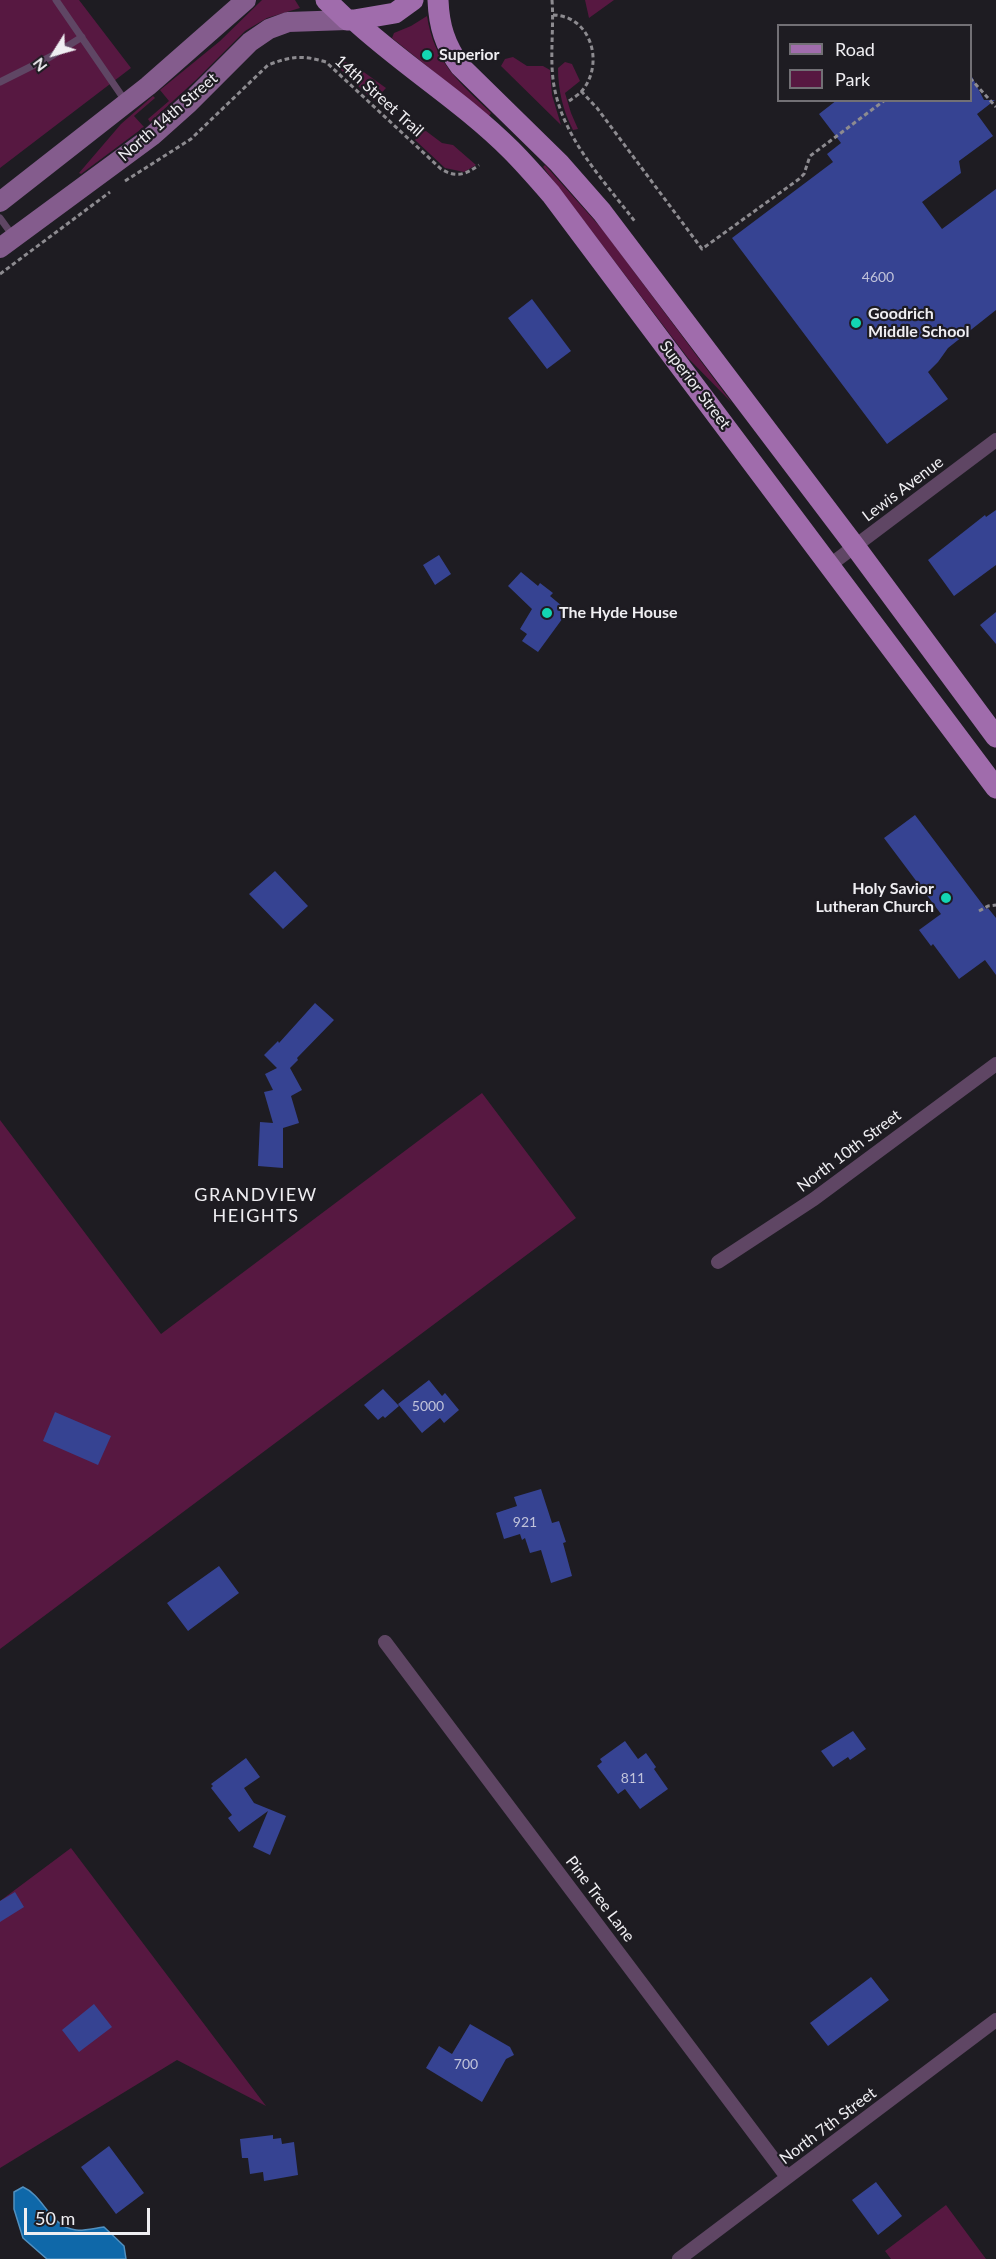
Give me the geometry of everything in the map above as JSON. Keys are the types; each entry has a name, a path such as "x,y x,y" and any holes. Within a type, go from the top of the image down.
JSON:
{"main road":[{"path":"0,202 148,86 246,0"},
{"name":"Superior Street","path":"326,0 482,124 510,149 544,187 996,788"},
{"path":"351,20 394,13 413,0"},
{"name":"Superior Street","path":"438,0 442,33 449,50 460,66 559,163 602,212 996,737"},
{"name":"North 14th Street","path":"7,243 152,136 250,42 270,29 288,22 351,20"}],"street":[{"name":"Lewis Avenue","path":"830,565 996,440"},
{"name":"North 10th Street","path":"718,1262 814,1198 996,1064"},
{"name":"Pine Tree Lane","path":"386,1642 787,2177"},
{"name":"North 7th Street","path":"679,2259 996,2020"}],"lane":[{"path":"56,0 126,102"},
{"path":"0,82 50,57 82,37"},
{"path":"0,218 7,243"}],"path":[{"path":"552,0 554,15 553,78 562,114 576,142"},
{"path":"554,15 572,19 582,28 591,44 593,68 581,92 569,101"},
{"name":"14th Street Trail","path":"122,182 191,139 268,65 294,57 308,57 326,62 451,176 461,176 479,165"},
{"path":"972,80 996,107"},
{"path":"581,92 597,108 702,249 800,179 810,156 882,102"},
{"path":"0,274 116,186"},
{"path":"979,911 996,905"}],"green space":[{"path":"0,0 79,0 131,68 0,168"},
{"path":"262,0 295,0 300,8 267,18 245,31 150,122 148,119 169,101 160,90 220,41"},
{"path":"585,0 614,0 589,18"},
{"path":"427,16 430,32 442,59 459,81 491,113 489,116 392,38 394,33"},
{"path":"513,57 527,66 543,66 550,70 552,95 561,125 501,66 505,59"},
{"path":"342,61 354,65 386,88 374,101 339,68 337,63"},
{"path":"565,62 572,64 580,81 565,93 578,129 573,130 564,108 559,84 558,68"},
{"path":"153,96 155,98 134,116 144,127 81,174 79,173 121,124"},
{"path":"426,131 442,143 453,145 476,165 464,172 445,168 415,140 420,132"},
{"path":"545,165 603,230 732,403 688,358 543,167"},
{"path":"482,1093 576,1218 0,1649 0,1120 161,1334"},
{"path":"71,1848 266,2106 177,2060 0,2168 0,1901"},
{"path":"946,2205 986,2259 891,2259 885,2251"}],"water":[{"path":"23,2187 30,2191 53,2217 67,2228 79,2230 104,2227 124,2246 126,2259 47,2259 23,2238 14,2209 14,2192"}],"building":[{"name":"Goodrich Middle School","path":"972,77 984,100 995,100 977,114 993,136 959,161 961,173 922,202 942,229 996,189 996,310 948,348 928,372 948,399 887,444 732,238 833,162 827,154 841,143 819,114 834,102 972,102"},
{"path":"532,299 571,351 547,369 508,318"},
{"path":"996,510 996,565 954,596 928,560 985,515 986,517"},
{"path":"439,555 451,574 435,585 423,565"},
{"name":"The Hyde House","path":"521,572 538,586 540,583 553,593 550,596 568,611 538,652 522,641 527,634 520,629 532,609 508,586"},
{"path":"996,612 996,644 980,625"},
{"name":"Holy Savior Lutheran Church","path":"915,815 986,909 988,908 996,918 996,975 985,960 959,979 933,944 931,946 919,930 941,914 884,838"},
{"path":"275,871 308,906 283,929 249,894"},
{"path":"315,1003 334,1020 290,1068 302,1090 291,1096 299,1123 283,1128 283,1168 258,1166 260,1122 273,1123 264,1092 273,1090 265,1074 277,1068 264,1055 278,1041 279,1043"},
{"path":"429,1380 442,1396 445,1393 459,1410 444,1423 440,1418 422,1433 398,1404"},
{"path":"383,1389 399,1406 385,1418 383,1416 378,1420 364,1405"},
{"path":"55,1412 111,1436 98,1465 43,1441"},
{"path":"541,1489 552,1523 559,1521 566,1542 563,1543 572,1576 551,1583 541,1550 530,1553 525,1538 522,1540 520,1534 504,1539 496,1513 517,1506 514,1497"},
{"path":"219,1566 239,1593 188,1631 167,1603"},
{"path":"853,1731 866,1749 850,1760 848,1757 833,1767 821,1751"},
{"path":"625,1741 638,1759 646,1753 668,1789 640,1809 625,1789 618,1794 597,1766 602,1762 600,1759"},
{"path":"246,1758 260,1777 244,1788 254,1803 286,1816 270,1855 253,1847 268,1811 239,1832 228,1818 232,1815 211,1788 213,1786 211,1784"},
{"path":"15,1892 24,1907 0,1922 0,1901"},
{"path":"871,1977 889,2000 828,2046 810,2023"},
{"path":"94,2004 112,2027 79,2052 62,2030"},
{"path":"470,2024 510,2047 514,2055 506,2059 482,2102 426,2068 439,2046 452,2054"},
{"path":"273,2135 273,2139 281,2138 282,2144 294,2142 298,2175 264,2181 263,2172 250,2174 248,2158 242,2158 240,2139"},
{"path":"109,2146 144,2193 116,2214 81,2167"},
{"path":"876,2182 902,2216 878,2235 852,2200"}],"place":[{"name":"Superior","path":"427,55"},
{"name":"Goodrich Middle School","path":"856,323"},
{"name":"The Hyde House","path":"547,613"},
{"name":"Holy Savior Lutheran Church","path":"946,898"}],"district":[{"name":"GRANDVIEW HEIGHTS","path":"256,1205"}]}
